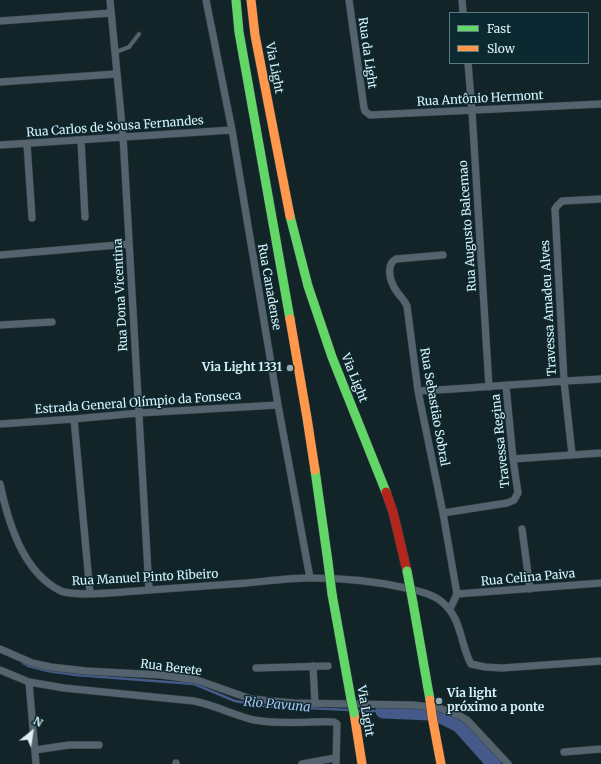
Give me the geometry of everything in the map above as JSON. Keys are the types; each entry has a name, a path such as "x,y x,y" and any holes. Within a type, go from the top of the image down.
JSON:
{"main road":[{"name":"Via Light","path":"236,0 241,46 307,418 332,594 362,764"},
{"name":"Via Light","path":"251,0 255,35 289,212 308,286 332,357 393,512 408,571 441,764"}],"street":[{"name":"Rua Dona Vicentina","path":"110,0 123,136 150,590"},
{"name":"Rua Canadense","path":"206,0 232,130 278,405 310,578"},
{"name":"Rua da Light","path":"349,0 364,108"},
{"path":"462,0 463,12"},
{"path":"0,21 111,13"},
{"name":"Rua Augusto Balcemao","path":"468,64 489,387"},
{"path":"0,82 116,74"},
{"name":"Rua Antônio Hermont","path":"364,108 370,115 375,115 601,104"},
{"name":"Rua Carlos de Sousa Fernandes","path":"0,145 232,130"},
{"path":"81,140 85,217"},
{"path":"27,144 32,218"},
{"name":"Travessa Amadeu Alves","path":"572,454 564,381 555,209 562,201 601,199"},
{"path":"0,255 129,244"},
{"name":"Rua Sebastião Sobral","path":"443,255 396,260 391,263 390,267 394,286 402,296 407,306 418,391 443,513 457,594"},
{"path":"0,325 52,322"},
{"path":"418,391 601,379"},
{"name":"Travessa Regina","path":"443,513 507,503 514,500 518,493 506,386"},
{"name":"Estrada General Olímpio da Fonseca","path":"0,424 139,413 278,405"},
{"path":"74,419 90,593"},
{"path":"513,459 601,453"},
{"name":"Rua Manuel Pinto Ribeiro","path":"0,484 4,506 23,552 40,576 68,594 150,590 310,578 354,580 394,585 434,597 450,609"},
{"path":"522,529 530,589"},
{"name":"Rua Celina Paiva","path":"457,594 601,583"},
{"path":"457,594 450,609 456,619 467,656 471,664 502,668 601,660"},
{"name":"Rua Berete","path":"0,649 32,663 51,667 86,672 161,675 197,680 251,699 315,704 413,705 439,708 467,720 508,764"},
{"path":"313,666 315,704"},
{"path":"256,668 328,666"},
{"path":"0,670 29,682 64,688 194,701 253,720 274,723 334,722 336,724 337,732 336,761 302,764"},
{"path":"29,682 36,764"},
{"path":"35,750 69,745 99,745"},
{"path":"564,752 601,749"}],"lane":[{"path":"115,53 129,47 139,34"}],"waterway":[{"name":"Rio Pavuna","path":"23,663 28,666 48,671 76,675 194,684 235,701 263,706 350,710"},
{"name":"Rio Pavuna","path":"357,711 383,711"},
{"name":"Rio Pavuna","path":"383,711 430,713 445,718 459,725 494,764"}],"traffic: fast":[{"path":"236,0 239,32 290,319"},
{"path":"290,216 308,286 332,357 386,492"},
{"path":"315,470 328,562"},
{"path":"328,562 332,594"},
{"path":"407,571 413,603"},
{"path":"332,594 351,699"},
{"path":"413,603 430,700"},
{"path":"351,699 354,713"}],"traffic: slow":[{"path":"251,0 255,35 290,216"},
{"path":"290,319 315,470"},
{"path":"430,700 432,716"},
{"path":"354,713 362,764"},
{"path":"432,716 441,764"}],"traffic: jam":[{"path":"386,492 393,512 407,571"}],"place":[{"name":"Via Light 1331","path":"290,368"},
{"name":"Via light próximo a ponte","path":"439,701"}]}
